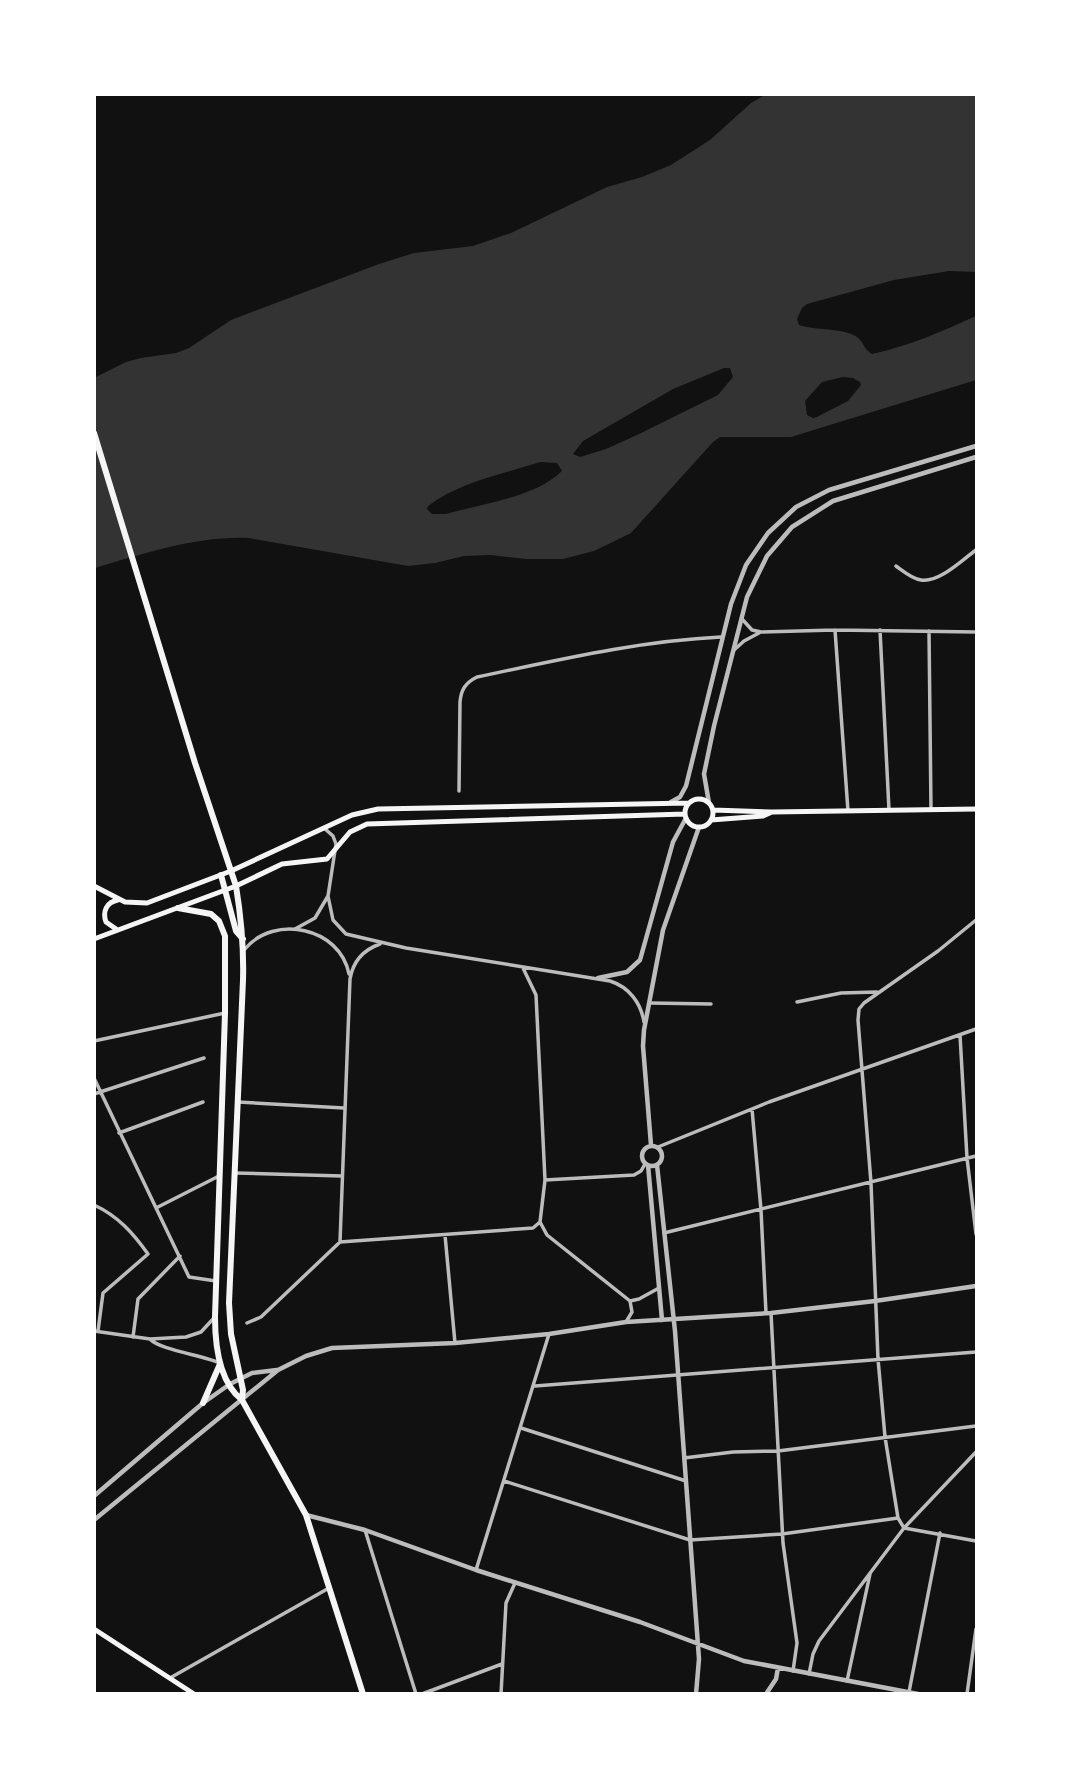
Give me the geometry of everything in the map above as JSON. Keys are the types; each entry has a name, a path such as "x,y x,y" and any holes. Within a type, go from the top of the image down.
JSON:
{"main road":[{"path":"94,433 195,763 236,886 243,951 229,1303 231,1334 243,1390 242,1400"},
{"path":"94,886 118,900 146,902 231,871 352,815 378,809 690,803 699,799 711,806 772,812 976,809"},
{"path":"685,816 690,803"},
{"path":"711,806 711,820"},
{"path":"685,816 690,823 699,827 711,820 763,816 772,812"},
{"path":"94,939 236,886 282,864 322,860 334,853 350,832 374,823 685,816"},
{"path":"221,875 236,931 243,939"},
{"path":"118,900 109,904 104,912 106,922 118,929"},
{"path":"178,908 206,912 222,926 225,936 215,1317 220,1363 306,1515 363,1693"},
{"path":"203,1403 220,1363"},
{"path":"94,1629 194,1693"}],"street":[{"path":"667,803 676,800 684,791 721,637 735,593 747,565 768,533 796,507 812,498 844,485 976,446"},
{"path":"711,806 704,774 741,618 759,570 779,540 792,527 833,501 976,457"},
{"path":"895,566 913,578 926,581 940,576 976,552"},
{"path":"735,593 747,597"},
{"path":"741,618 748,627 761,632 976,632"},
{"path":"835,630 848,811"},
{"path":"880,630 888,810"},
{"path":"929,631 931,810"},
{"path":"733,651 761,632"},
{"path":"459,790 460,702 461,693 468,682 477,677 596,652 670,640 721,637"},
{"path":"701,723 714,726"},
{"path":"598,978 627,972 640,960 673,842 685,816"},
{"path":"651,1145 644,1030 663,930 699,827"},
{"path":"324,828 333,836 336,844 328,896 333,920 342,931 351,936 384,943 523,968 598,978 619,984 631,994 642,1013 644,1030"},
{"path":"293,930 316,918 328,896"},
{"path":"904,1528 898,1518 885,1437 878,1359 871,1183 860,1071 859,1009 976,920"},
{"path":"243,951 262,935 293,930 314,933 331,943 344,959 349,979 340,1242"},
{"path":"349,979 358,958 370,948 384,943"},
{"path":"523,968 536,995 545,1180 540,1222 547,1235 629,1301 632,1312 626,1322"},
{"path":"797,1002 841,993 879,992"},
{"path":"650,1003 711,1004"},
{"path":"94,1041 225,1013"},
{"path":"651,1145 658,1147 752,1108 976,1029"},
{"path":"960,1035 967,1158 976,1234"},
{"path":"94,1094 204,1058"},
{"path":"94,1078 189,1277 216,1281"},
{"path":"119,1133 204,1102"},
{"path":"238,1102 344,1108"},
{"path":"752,1108 774,1369 782,1534 797,1643 792,1671"},
{"path":"651,1145 642,1152 642,1158 646,1164 662,1320"},
{"path":"658,1147 663,1156 657,1165 674,1320 686,1481 697,1642 696,1693"},
{"path":"664,1233 976,1156"},
{"path":"545,1180 634,1175 646,1164"},
{"path":"646,1164 657,1165"},
{"path":"235,1173 342,1177"},
{"path":"156,1208 219,1176"},
{"path":"94,1205 107,1211 129,1228 149,1254 103,1293 96,1331 150,1339 196,1334 205,1329 215,1317"},
{"path":"247,1323 261,1317 340,1242 533,1228 540,1222"},
{"path":"445,1235 455,1343"},
{"path":"134,1337 138,1299 180,1256"},
{"path":"94,1520 278,1370 306,1356 332,1348 455,1343 550,1334 626,1322 768,1313 875,1301 976,1286"},
{"path":"629,1301 639,1299 659,1288"},
{"path":"476,1570 550,1334"},
{"path":"150,1339 159,1346 196,1354 220,1363"},
{"path":"535,1386 976,1352"},
{"path":"94,1496 203,1403 240,1377 258,1371 278,1370"},
{"path":"684,1458 733,1452 778,1451 976,1426"},
{"path":"521,1428 686,1481"},
{"path":"809,1674 819,1641 904,1528 976,1452"},
{"path":"504,1481 690,1540 782,1534 898,1518"},
{"path":"306,1515 365,1530 476,1570 697,1642 744,1661 918,1693"},
{"path":"904,1528 976,1541"},
{"path":"365,1530 419,1693 502,1664"},
{"path":"909,1692 940,1533"},
{"path":"847,1681 871,1572"},
{"path":"500,1693 506,1603 515,1583"},
{"path":"170,1678 331,1587"},
{"path":"967,1693 976,1629"},
{"path":"766,1693 776,1679 778,1668"}],"shaded area":[{"path":"765,95 976,95 976,272 949,271 894,280 807,304 797,319 799,325 851,334 872,354 938,333 976,316 976,380 791,437 720,437 631,533 594,551 563,559 464,556 408,566 249,538 229,538 171,547 95,568 94,378 126,362 189,348 231,320 379,264 414,253 473,246 511,233 607,187 671,165 710,140 751,103","holes":["724,368 730,368 733,377 718,395 637,435 580,457 573,454 583,441 673,389","843,377 853,378 861,385 848,401 817,417 807,415 805,401 822,382","540,462 557,463 562,471 538,487 507,498 446,514 432,514 427,509 453,491"]}]}
